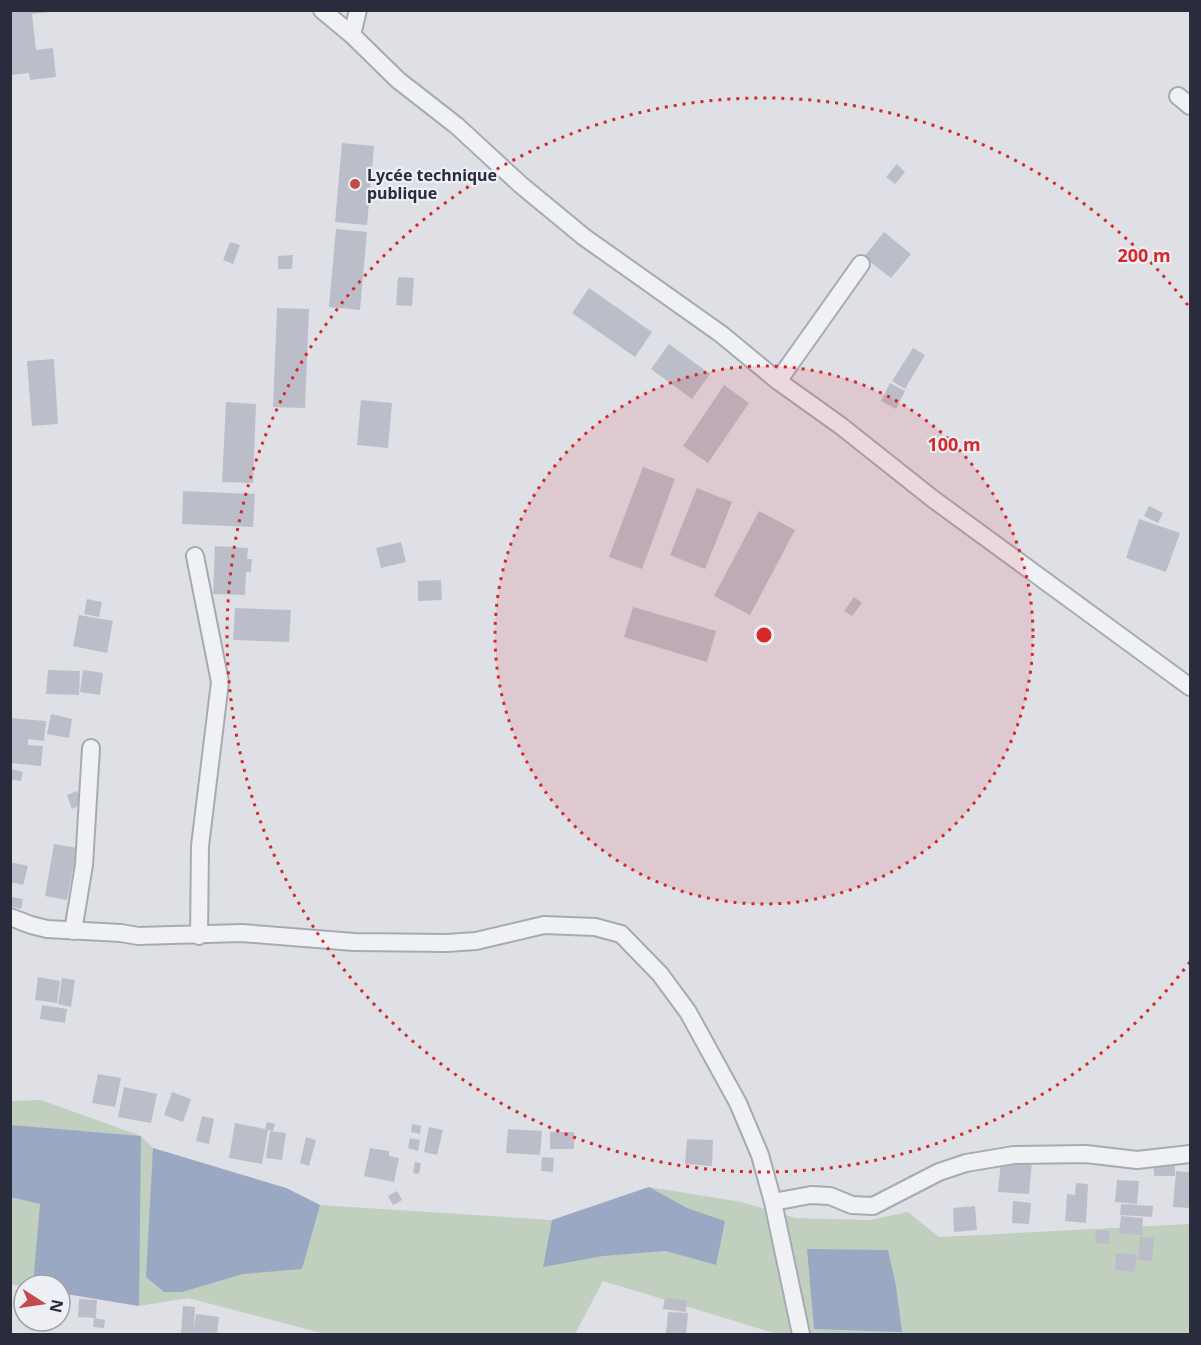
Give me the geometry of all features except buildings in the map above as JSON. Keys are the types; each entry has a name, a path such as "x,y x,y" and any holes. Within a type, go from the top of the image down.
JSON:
{"street":[{"path":"321,10 352,35 398,80 457,126 521,185 584,237 721,334 778,381 842,426 933,499 1191,687"},
{"path":"352,35 358,10"},
{"path":"778,381 861,264"},
{"path":"195,556 220,682 200,846 199,936"},
{"path":"73,931 84,865 91,748"},
{"path":"10,917 39,927 138,936 242,933 354,942 447,944 476,941 544,925 596,927 621,934 660,974 688,1012 738,1103 759,1155 773,1202 801,1335"},
{"path":"773,1202 811,1195 830,1196 852,1205 873,1206 939,1172 966,1163 1014,1155 1086,1154 1137,1160 1191,1154"}],"green space":[{"path":"41,1100 141,1136 153,1148 286,1188 320,1205 552,1220 649,1187 742,1202 795,1218 869,1220 908,1212 939,1237 1190,1224 1190,1334 777,1334 603,1281 575,1334 325,1334 188,1298 139,1306 72,1295 72,1273 12,1273 12,1284 10,1101"}],"water":[{"path":"11,1125 141,1136 139,1306 72,1295 72,1273 34,1273 40,1204 11,1197"},
{"path":"153,1148 286,1188 320,1205 302,1269 243,1274 182,1292 164,1292 146,1277"},
{"path":"649,1187 687,1208 725,1221 716,1265 666,1251 603,1256 543,1267 552,1220"},
{"path":"807,1249 888,1250 896,1286 902,1332 814,1329"}],"place":[{"name":"Lycée technique publique","path":"355,184"}]}
